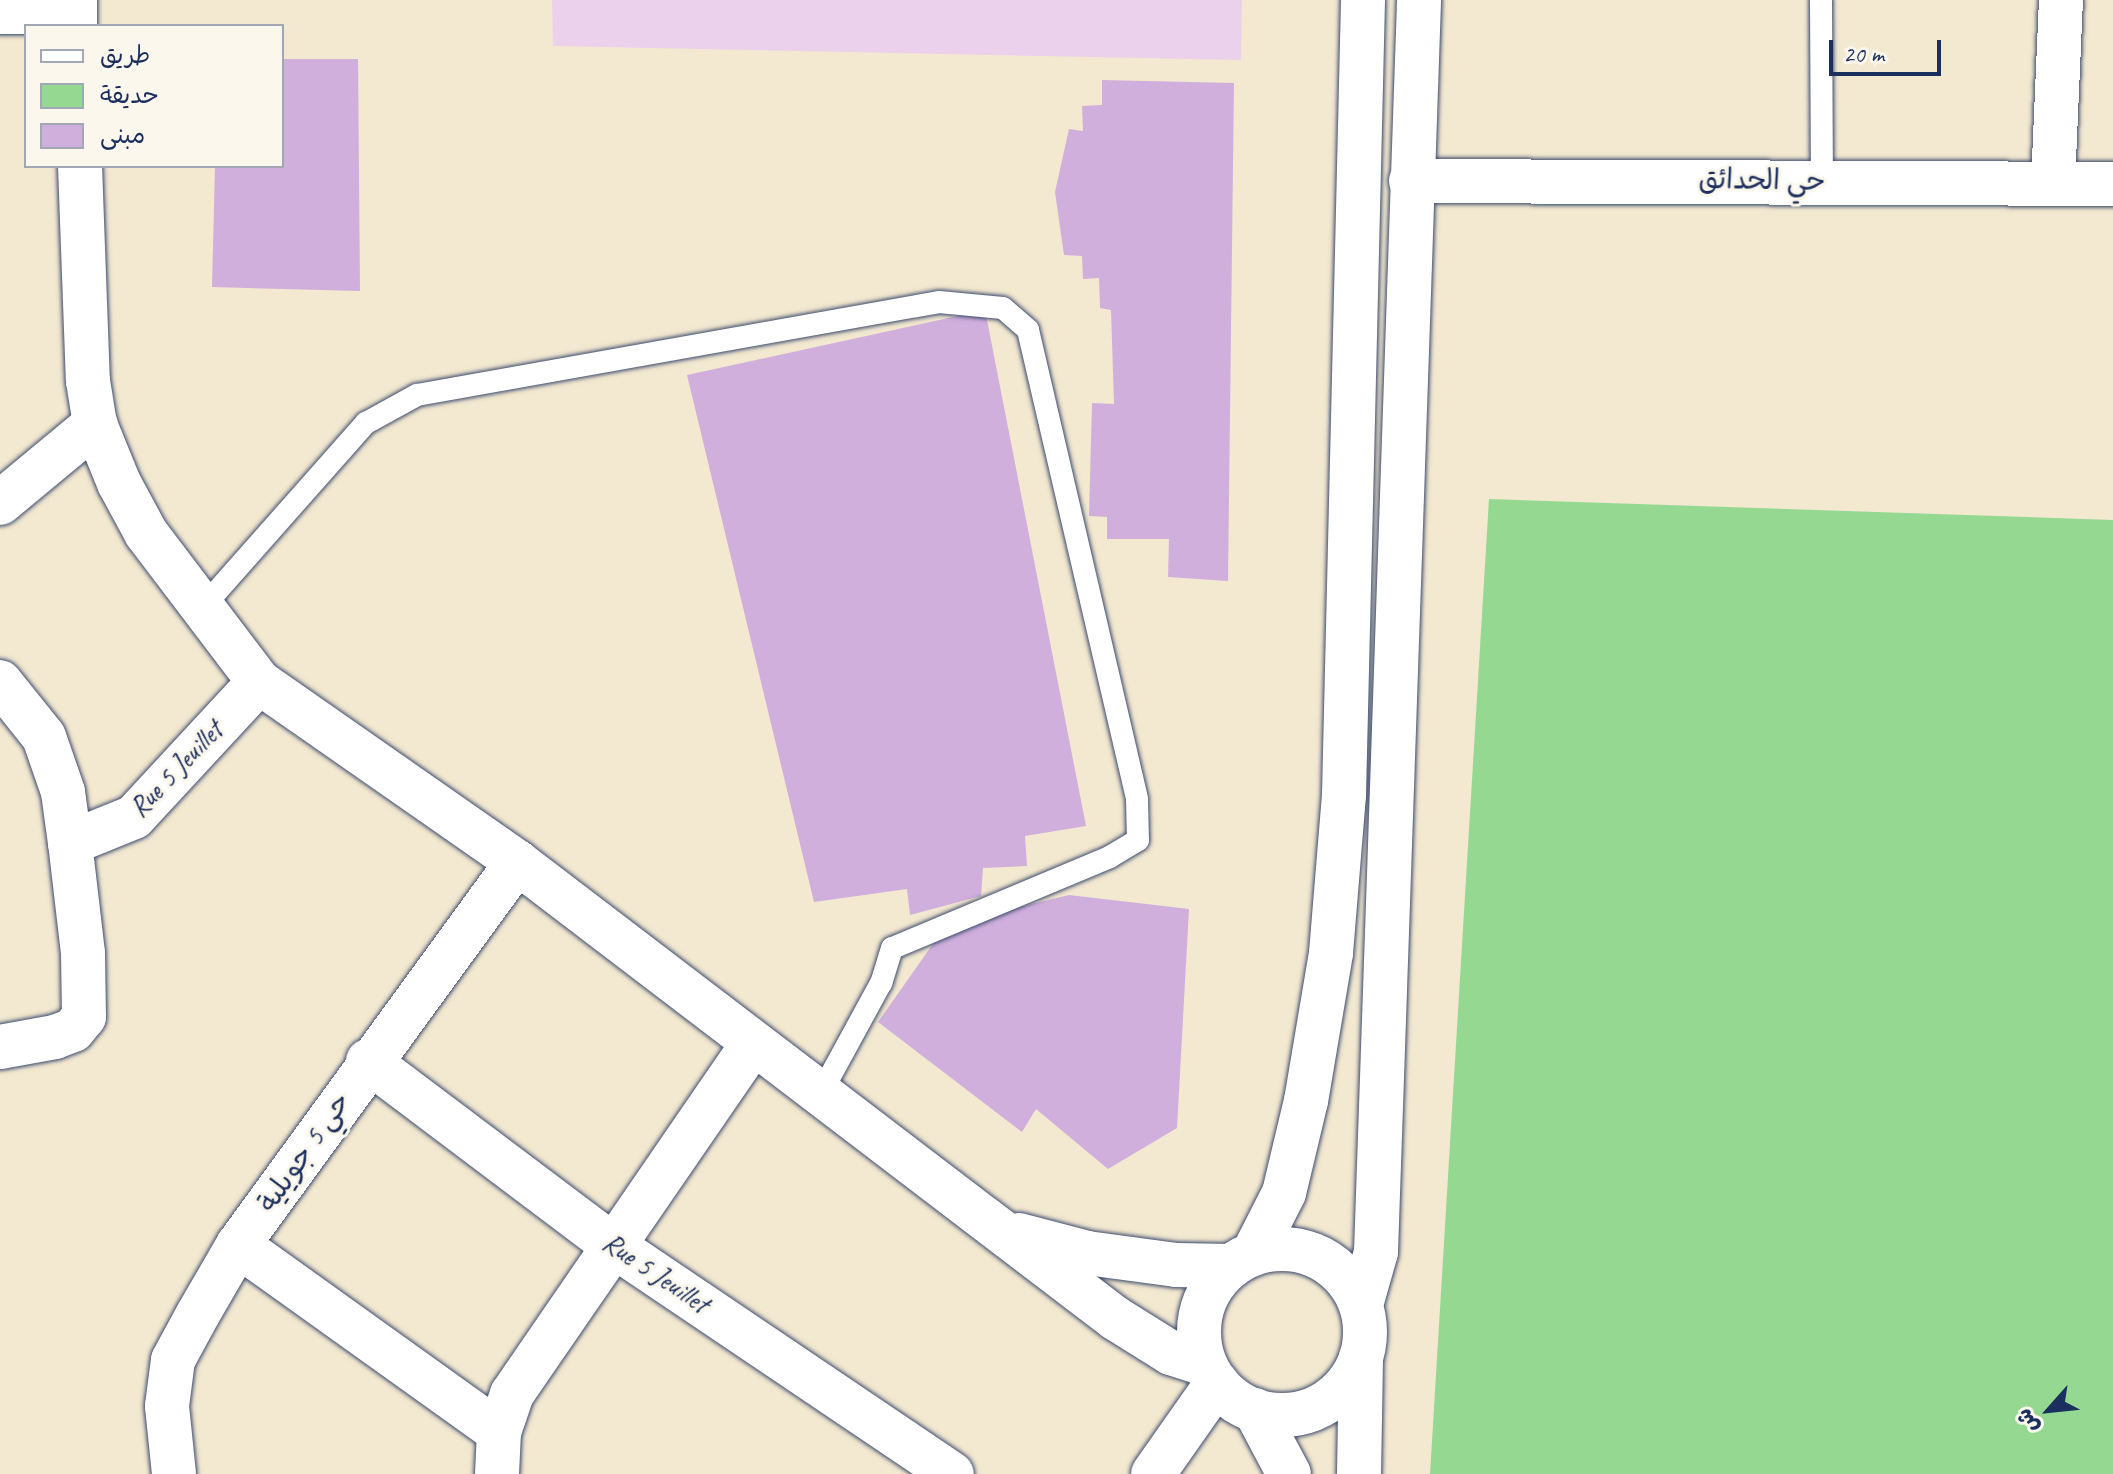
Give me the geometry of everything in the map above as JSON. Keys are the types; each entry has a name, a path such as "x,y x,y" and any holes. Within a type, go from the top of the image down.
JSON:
{"street":[{"path":"1153,1474 1211,1374 1202,1309 1242,1260 1284,1193 1306,1101 1332,937 1344,795 1363,0"},
{"path":"1361,1305 1376,1252 1419,0"},
{"path":"2053,183 2061,0"},
{"path":"0,12 75,13"},
{"path":"80,168 88,381 95,424 119,483 146,533 259,682 517,862 752,1045 1005,1232 1115,1318 1211,1374 1255,1410 1289,1474"},
{"name":"حي الحدائق","path":"1411,181 2113,184"},
{"path":"0,503 95,424"},
{"path":"0,682 44,737 63,792 83,953 84,1017 73,1030 55,1037 0,1047"},
{"name":"Rue 5 Jeuillet","path":"70,843 134,817 259,682"},
{"name":"حي 5 جويلية","path":"174,1474 167,1406 173,1360 238,1245 368,1061 517,862"},
{"path":"238,1245 498,1453 512,1394 611,1244 752,1045"},
{"name":"Rue 5 Jeuillet","path":"368,1061 611,1244 952,1474"},
{"path":"1005,1232 1087,1253 1176,1265 1242,1260 1279,1248 1306,1252 1329,1263 1348,1281 1361,1305 1365,1331 1361,1357 1359,1474"},
{"path":"1255,1410 1294,1413 1331,1399 1350,1381 1361,1357"}],"lane":[{"path":"1821,0 1822,181"},
{"path":"203,607 366,423 417,395 939,302 1003,308 1028,330 1137,800 1138,840 1110,857 892,948 881,983 820,1095"}],"shaded area":[{"path":"552,0 1242,0 1241,60 553,46"}],"green space":[{"path":"1489,499 2113,520 2113,1474 1430,1474"}],"building":[{"path":"284,59 358,59 360,291 212,287 215,168 284,168"},
{"path":"1102,80 1234,83 1228,581 1168,577 1169,539 1107,539 1107,517 1089,516 1092,403 1114,404 1111,310 1100,308 1099,278 1083,279 1082,256 1064,255 1055,192 1069,129 1083,131 1082,106 1102,105"},
{"path":"985,310 1086,826 1025,836 1027,866 983,868 981,896 910,915 907,889 814,902 687,375"},
{"path":"1069,895 1189,909 1177,1128 1108,1169 1036,1109 1022,1132 878,1022 935,941 1019,907"}]}
